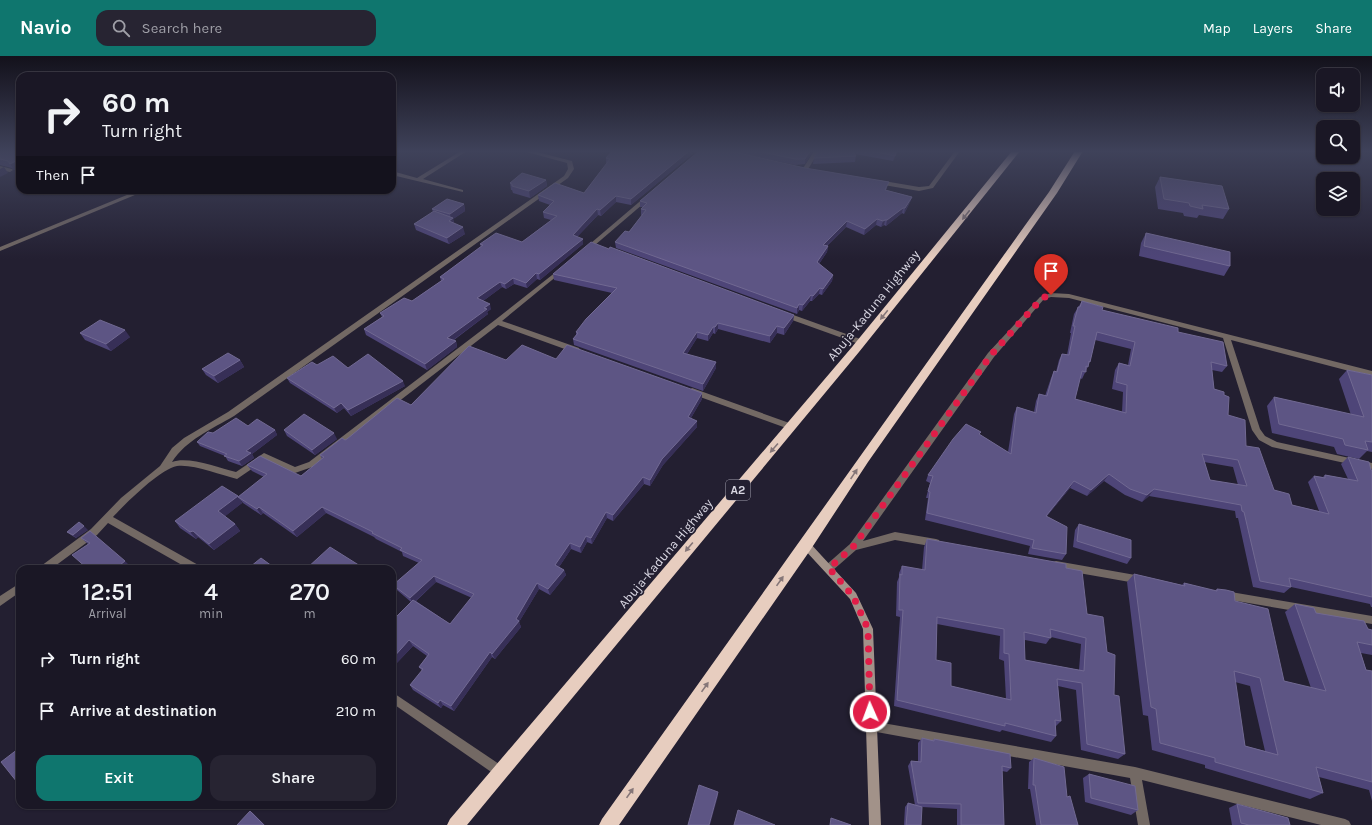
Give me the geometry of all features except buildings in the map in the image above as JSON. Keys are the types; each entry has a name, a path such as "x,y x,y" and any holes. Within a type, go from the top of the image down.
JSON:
{"highway":[{"name":"Abuja-Kaduna Highway","path":"456,825 690,545 792,427 987,187"},
{"path":"608,825 1057,187"}],"street":[{"path":"445,187 461,191"},
{"path":"49,565 94,532 124,500 162,468 175,450 187,440 231,414 552,187"},
{"path":"907,187 919,189 930,187"},
{"path":"581,253 653,193"},
{"path":"0,249 134,194"},
{"path":"593,243 601,246"},
{"path":"162,468 177,463 238,476 264,456 295,470 312,464 497,322 569,263"},
{"path":"829,568 853,547 991,355 1042,298 1051,295 1069,296 1372,374"},
{"path":"780,312 862,342"},
{"path":"497,322 586,354"},
{"path":"1226,336 1256,430 1262,438 1275,445 1372,466"},
{"path":"681,388 792,427"},
{"path":"107,518 190,565"},
{"path":"853,547 895,536 946,545"},
{"path":"806,545 829,568 853,596 868,629 870,726 875,825"},
{"path":"1047,564 1148,581"},
{"path":"0,602 16,590"},
{"path":"1217,593 1372,620"},
{"path":"396,700 501,772"},
{"path":"870,726 1135,773 1345,825"},
{"path":"1135,773 1144,825"}],"route":[{"path":"870,712 868,629 853,596 829,568 853,547 991,355 1042,298 1051,295"}]}
